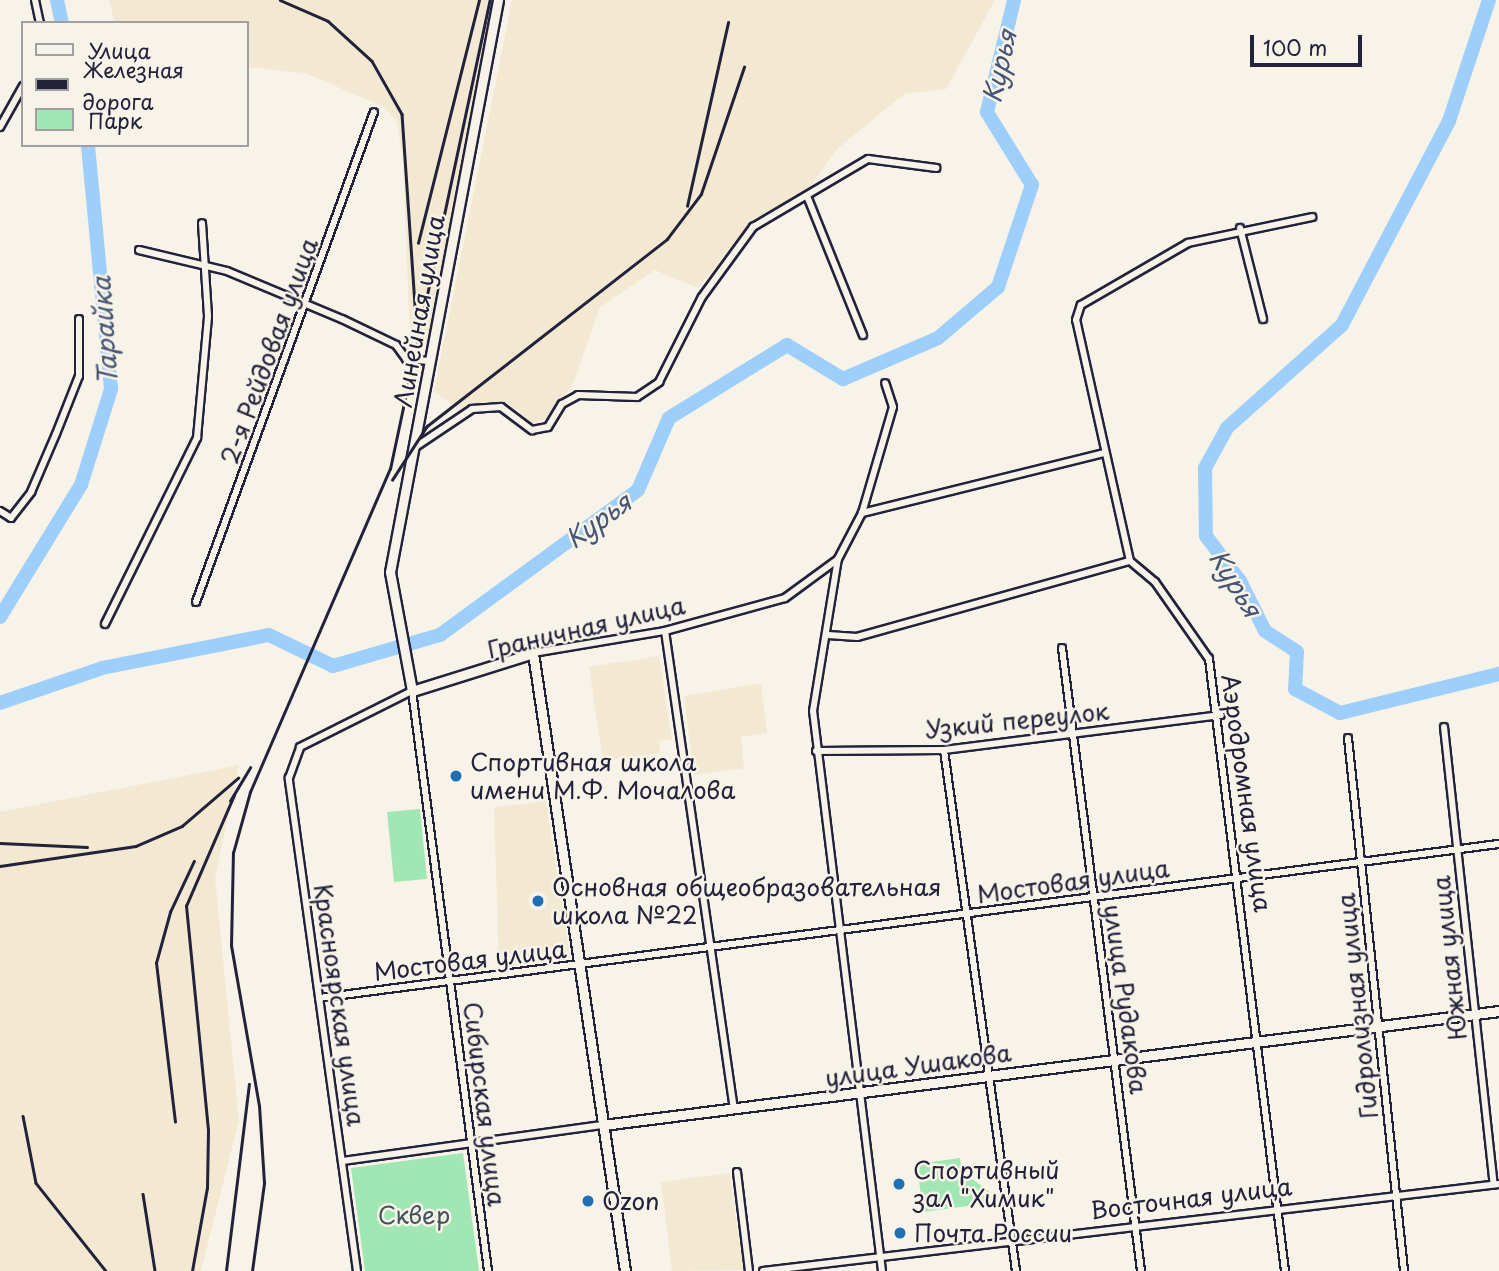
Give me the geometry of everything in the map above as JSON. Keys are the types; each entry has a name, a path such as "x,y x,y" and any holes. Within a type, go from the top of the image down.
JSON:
{"street":[{"path":"35,0 40,21"},
{"name":"Линейная улица","path":"412,691 390,572 498,0"},
{"path":"0,127 21,90"},
{"name":"2-я Рейдовая улица","path":"196,602 307,305 374,112"},
{"path":"413,449 472,409 501,407 532,430 548,427 562,404 578,395 637,397 659,382 702,297 753,227 868,159 936,168"},
{"path":"807,196 863,335"},
{"path":"828,635 857,637 1130,561 1104,453 1077,311 1188,243 1240,228 1312,217"},
{"path":"106,624 197,438 209,265 202,223"},
{"path":"1240,228 1263,319"},
{"path":"139,250 209,265 396,345 406,359 429,362"},
{"path":"0,511 11,517 31,492 56,434 79,376 79,319"},
{"path":"882,1271 835,932 816,751 814,699 828,635 838,559 862,513 893,407 885,383"},
{"path":"862,513 1104,453"},
{"name":"Граничная улица","path":"300,747 412,691 533,653 665,631 797,594 838,559"},
{"name":"Аэродромная улица","path":"1130,561 1155,582 1209,659 1221,715 1241,878 1275,1208 1285,1271"},
{"path":"665,631 734,1109"},
{"name":"улица Рудакова","path":"1062,648 1142,1271"},
{"path":"533,653 625,1271"},
{"name":"Сибирская улица","path":"412,691 488,1271"},
{"name":"Узкий переулок","path":"816,751 944,750 1073,736 1221,715"},
{"name":"Южная улица","path":"1444,727 1474,1014 1497,1184"},
{"name":"Гидролизная улица","path":"1348,738 1404,1271"},
{"name":"Красноярская улица","path":"300,747 289,778 357,1271"},
{"path":"944,750 1016,1271"},
{"name":"Мостовая улица","path":"319,998 711,949 1093,895 1499,844"},
{"name":"улица Ушакова","path":"342,1161 1379,1024 1499,1011"},
{"path":"737,1172 749,1271"},
{"name":"Восточная улица","path":"763,1271 1011,1237 1394,1193 1497,1184"}],"shaded area":[{"path":"109,0 493,0 427,345 410,342 403,162 397,122 384,107 305,73 248,67 248,21 114,21"},
{"path":"512,0 995,0 946,89 904,94 838,148 807,191 753,219 698,288 655,270 600,307 573,384 547,419 533,423 507,402 457,409 434,391"},
{"path":"659,656 672,739 659,741 660,753 603,761 589,667"},
{"path":"761,683 767,733 741,737 744,768 694,775 684,696"},
{"path":"239,765 215,878 239,1120 201,1271 0,1271 0,812"},
{"path":"546,801 570,958 499,968 494,807"},
{"path":"730,1173 743,1270 672,1271 661,1182"}],"green space":[{"path":"420,809 427,879 394,882 387,812"},
{"name":"Сквер","path":"463,1153 479,1271 365,1271 351,1168"},
{"path":"960,1158 962,1172 989,1191 991,1203 923,1212 917,1164"}],"waterway":[{"name":"Тарайка","path":"57,0 62,21"},
{"name":"Курья","path":"0,703 102,668 269,635 333,666 440,635 638,490 669,418 787,345 843,379 938,338 998,287 1032,185 987,112 1014,0"},
{"name":"Курья","path":"1489,0 1449,121 1342,325 1227,428 1205,468 1206,536 1240,581 1265,631 1297,652 1295,689 1340,713 1499,674"},
{"name":"Тарайка","path":"0,617 81,485 111,389 88,147"}],"railway":[{"path":"280,0 328,21 372,61 402,114 416,320"},
{"path":"418,243 479,0"},
{"path":"252,1271 264,1183 259,1106 231,946 233,853 250,792 390,469 490,0"},
{"path":"687,206 728,23"},
{"path":"392,480 427,426 667,239 701,194 744,67"},
{"path":"230,801 250,768"},
{"path":"0,866 136,846 182,826 238,778"},
{"path":"192,1271 207,1188 208,1130 186,906 234,795"},
{"path":"0,843 87,847"},
{"path":"175,1122 156,963 170,912 194,861"},
{"path":"226,1271 249,1084"},
{"path":"23,1116 36,1183 106,1271"},
{"path":"143,1194 155,1271"}],"place":[{"name":"Спортивная школа имени М.Ф. Мочалова","path":"456,776"},
{"name":"Основная общеобразовательная школа №22","path":"538,901"},
{"name":"Спортивный зал \"Химик\"","path":"899,1184"},
{"name":"Ozon","path":"588,1201"},
{"name":"Почта России","path":"900,1233"}]}
